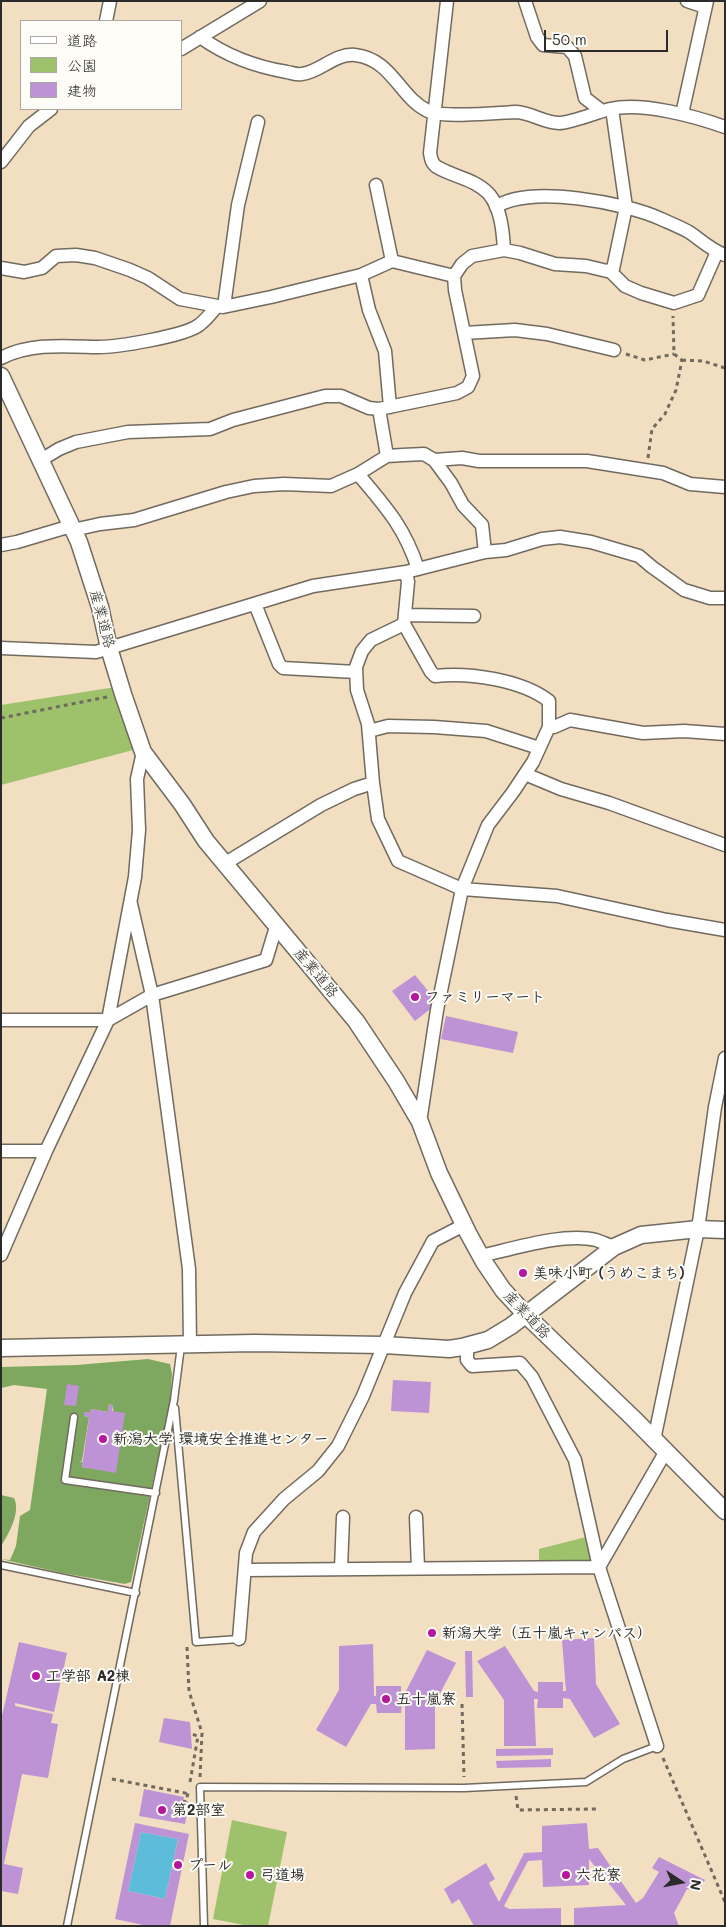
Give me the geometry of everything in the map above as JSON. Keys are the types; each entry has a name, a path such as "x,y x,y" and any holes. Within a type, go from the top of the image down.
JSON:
{"street":[{"path":"106,20 110,1"},
{"path":"182,48 260,1"},
{"path":"447,1 430,154 436,166 472,182 489,194 499,214 504,250"},
{"path":"525,1 537,38 543,44 567,47 575,56 585,98 607,110"},
{"path":"682,114 706,4 687,1"},
{"path":"200,37 212,45 264,68 301,74 352,55 368,58 379,63 411,97 428,111 466,114 520,112 559,123 607,110 634,108 682,114 725,127"},
{"path":"1,162 29,126 50,110"},
{"path":"607,110 626,207 613,269 610,271"},
{"path":"1,358 28,349 51,346 96,348 169,336 198,326 222,306 225,299 238,205 258,122"},
{"path":"376,185 392,261"},
{"path":"40,460 76,442 128,432 210,429 233,420 325,396 341,396 369,408 384,408 457,393 468,387 473,376 455,290 454,276 462,264 472,256 504,250 555,264 586,266 610,271 625,286 674,303 698,295 721,253 689,232 659,218 626,207 567,197 541,196 515,198 503,202 496,207"},
{"path":"1,268 24,272 42,268 56,256 76,255 95,258 148,278 180,299 222,306 271,297 361,275 392,261 454,276"},
{"path":"361,275 369,310 385,351 384,408 387,456"},
{"path":"464,332 515,330 547,334 614,350"},
{"name":"産業道路","path":"2,378 79,542 100,607 109,648 142,752 182,804 206,841 224,864 356,1021 396,1081 420,1122 439,1173 464,1225 480,1256 503,1290 725,1511"},
{"path":"1,545 72,528 134,520 226,492 254,486 284,484 331,486 358,474 387,456 424,454 434,460 451,483 463,505 482,524 485,552"},
{"path":"434,460 462,458 480,460 587,461 663,473 690,484 725,488"},
{"path":"358,474 389,509 405,534 412,571 408,582 405,619 431,672 435,676 447,674 478,676 518,686 542,695 549,701 549,727 525,774 488,825 462,889 437,1010 420,1122"},
{"path":"1,648 96,652 313,586 412,571 485,552 506,550 542,539 560,537 591,542 639,556 684,590 710,598 725,598"},
{"path":"255,604 279,664 283,668 356,672"},
{"path":"474,616 405,619 371,640 362,651 356,667 357,690 368,724 378,819 398,860 462,889 557,896 667,920 725,930"},
{"path":"549,727 554,727 570,720 643,733 684,731 725,734"},
{"path":"369,732 388,726 486,731 539,748"},
{"path":"1,1255 46,1151 108,1020 131,904 139,830 137,779 142,752"},
{"path":"525,774 562,789 609,803 725,845"},
{"path":"224,864 321,805 354,789 373,783"},
{"path":"131,904 152,995 189,1269 185,1344"},
{"path":"1,1020 108,1020 152,995 266,960 276,927"},
{"path":"599,1567 660,1445 698,1229 715,1106 725,1058"},
{"path":"1,1152 46,1151"},
{"path":"239,1639 246,1553 254,1532 284,1499 318,1471 338,1446 363,1396 406,1293 433,1241 464,1225"},
{"path":"1,1348 254,1343 384,1345 449,1349 488,1340 527,1316 614,1247 640,1235 698,1229 725,1230"},
{"path":"480,1256 535,1243 575,1238 595,1240 614,1247"},
{"path":"467,1346 467,1360 472,1366 520,1363 532,1376 575,1460 599,1567 658,1746"},
{"path":"340,1569 343,1517"},
{"path":"416,1517 418,1568"},
{"path":"244,1570 599,1567"}],"lane":[{"path":"67,1926 185,1344"},
{"path":"174,1400 196,1642 239,1639"},
{"path":"74,1417 65,1480 156,1493"},
{"path":"1,1565 136,1593"},
{"path":"204,1926 200,1787 464,1788 586,1782 622,1759 658,1746"}],"path":[{"path":"674,303 672,326 674,354"},
{"path":"614,350 645,360 674,354 682,360 704,361 725,368"},
{"path":"646,471 652,429 665,414 676,390 682,360"},
{"path":"1,718 123,694"},
{"path":"462,1704 464,1788"},
{"path":"183,1801 186,1802 188,1794 198,1736 191,1734"},
{"path":"658,1746 725,1902"},
{"path":"112,1779 200,1796"},
{"path":"515,1786 518,1810 596,1809"}],"green space":[{"path":"116,687 137,749 1,785 1,705"},
{"path":"148,1359 170,1364 172,1374 170,1403 131,1582 125,1584 62,1573 1,1559 10,1560 16,1546 20,1516 30,1510 47,1389 14,1385 1,1388 1,1367 77,1365","holes":["109,1404 113,1406 116,1472 82,1467 83,1462 79,1461 82,1461 89,1417 84,1416 84,1412 90,1413 91,1409 108,1412"]},
{"path":"1,1495 14,1498 16,1510 10,1529 1,1546"},
{"path":"590,1536 594,1560 539,1564 539,1549"},
{"name":"弓道場","path":"232,1820 287,1832 268,1926 249,1926 213,1919"}],"water":[{"path":"141,1832 178,1839 165,1899 128,1891"}],"building":[{"name":"ファミリーマート","path":"415,975 438,1003 415,1021 392,991"},
{"path":"446,1016 518,1032 513,1053 441,1039"},
{"path":"393,1380 431,1382 429,1413 391,1411"},
{"path":"67,1384 79,1386 76,1406 64,1405"},
{"name":"新潟大学 環境安全推進センター","path":"109,1404 113,1406 112,1411 125,1413 116,1473 82,1467 89,1417 84,1416 84,1412 90,1413 91,1409 108,1412"},
{"name":"五十嵐寮","path":"594,1638 596,1684 620,1724 594,1738 570,1699 563,1698 563,1708 537,1708 538,1699 534,1699 536,1746 504,1746 504,1700 477,1661 505,1646 534,1691 538,1692 538,1682 563,1682 563,1691 566,1691 562,1640"},
{"path":"19,1642 67,1653 54,1712 15,1703 15,1706 53,1714 51,1723 58,1724 48,1778 22,1774 4,1864 23,1868 18,1894 1,1891 1,1720"},
{"name":"五十嵐寮","path":"373,1644 374,1696 376,1696 376,1686 401,1686 401,1695 404,1695 427,1650 456,1663 435,1703 435,1749 405,1750 405,1703 402,1703 401,1713 377,1713 376,1704 371,1704 346,1747 316,1730 339,1690 339,1646"},
{"path":"465,1651 472,1651 473,1697 466,1697"},
{"path":"164,1718 190,1722 192,1749 159,1742"},
{"path":"553,1748 553,1755 496,1756 496,1749"},
{"path":"551,1759 551,1767 497,1768 496,1761"},
{"name":"第2部室","path":"144,1789 184,1797 182,1805 185,1806 184,1813 187,1813 185,1824 139,1816"},
{"name":"プール","path":"135,1823 189,1834 170,1926 148,1926 115,1919","holes":["141,1832 178,1839 165,1899 128,1891"]},
{"name":"六花寮","path":"587,1823 589,1849 598,1848 636,1903 643,1898 659,1872 652,1868 659,1857 705,1880 698,1892 687,1889 674,1913 679,1926 574,1926 574,1908 626,1905 589,1859 589,1885 543,1887 542,1860 528,1861 504,1906 509,1909 561,1908 561,1926 474,1926 459,1899 452,1904 444,1889 486,1863 495,1879 489,1883 499,1902 524,1853 542,1852 542,1826"}],"place":[{"name":"ファミリーマート","path":"415,997"},
{"name":"美味小町 (うめこまち)","path":"523,1273"},
{"name":"新潟大学 環境安全推進センター","path":"103,1439"},
{"name":"新潟大学（五十嵐キャンパス）","path":"432,1633"},
{"name":"工学部 A2棟","path":"36,1676"},
{"name":"五十嵐寮","path":"386,1699"},
{"name":"第2部室","path":"162,1810"},
{"name":"プール","path":"178,1865"},
{"name":"弓道場","path":"250,1875"},
{"name":"六花寮","path":"566,1875"}]}
